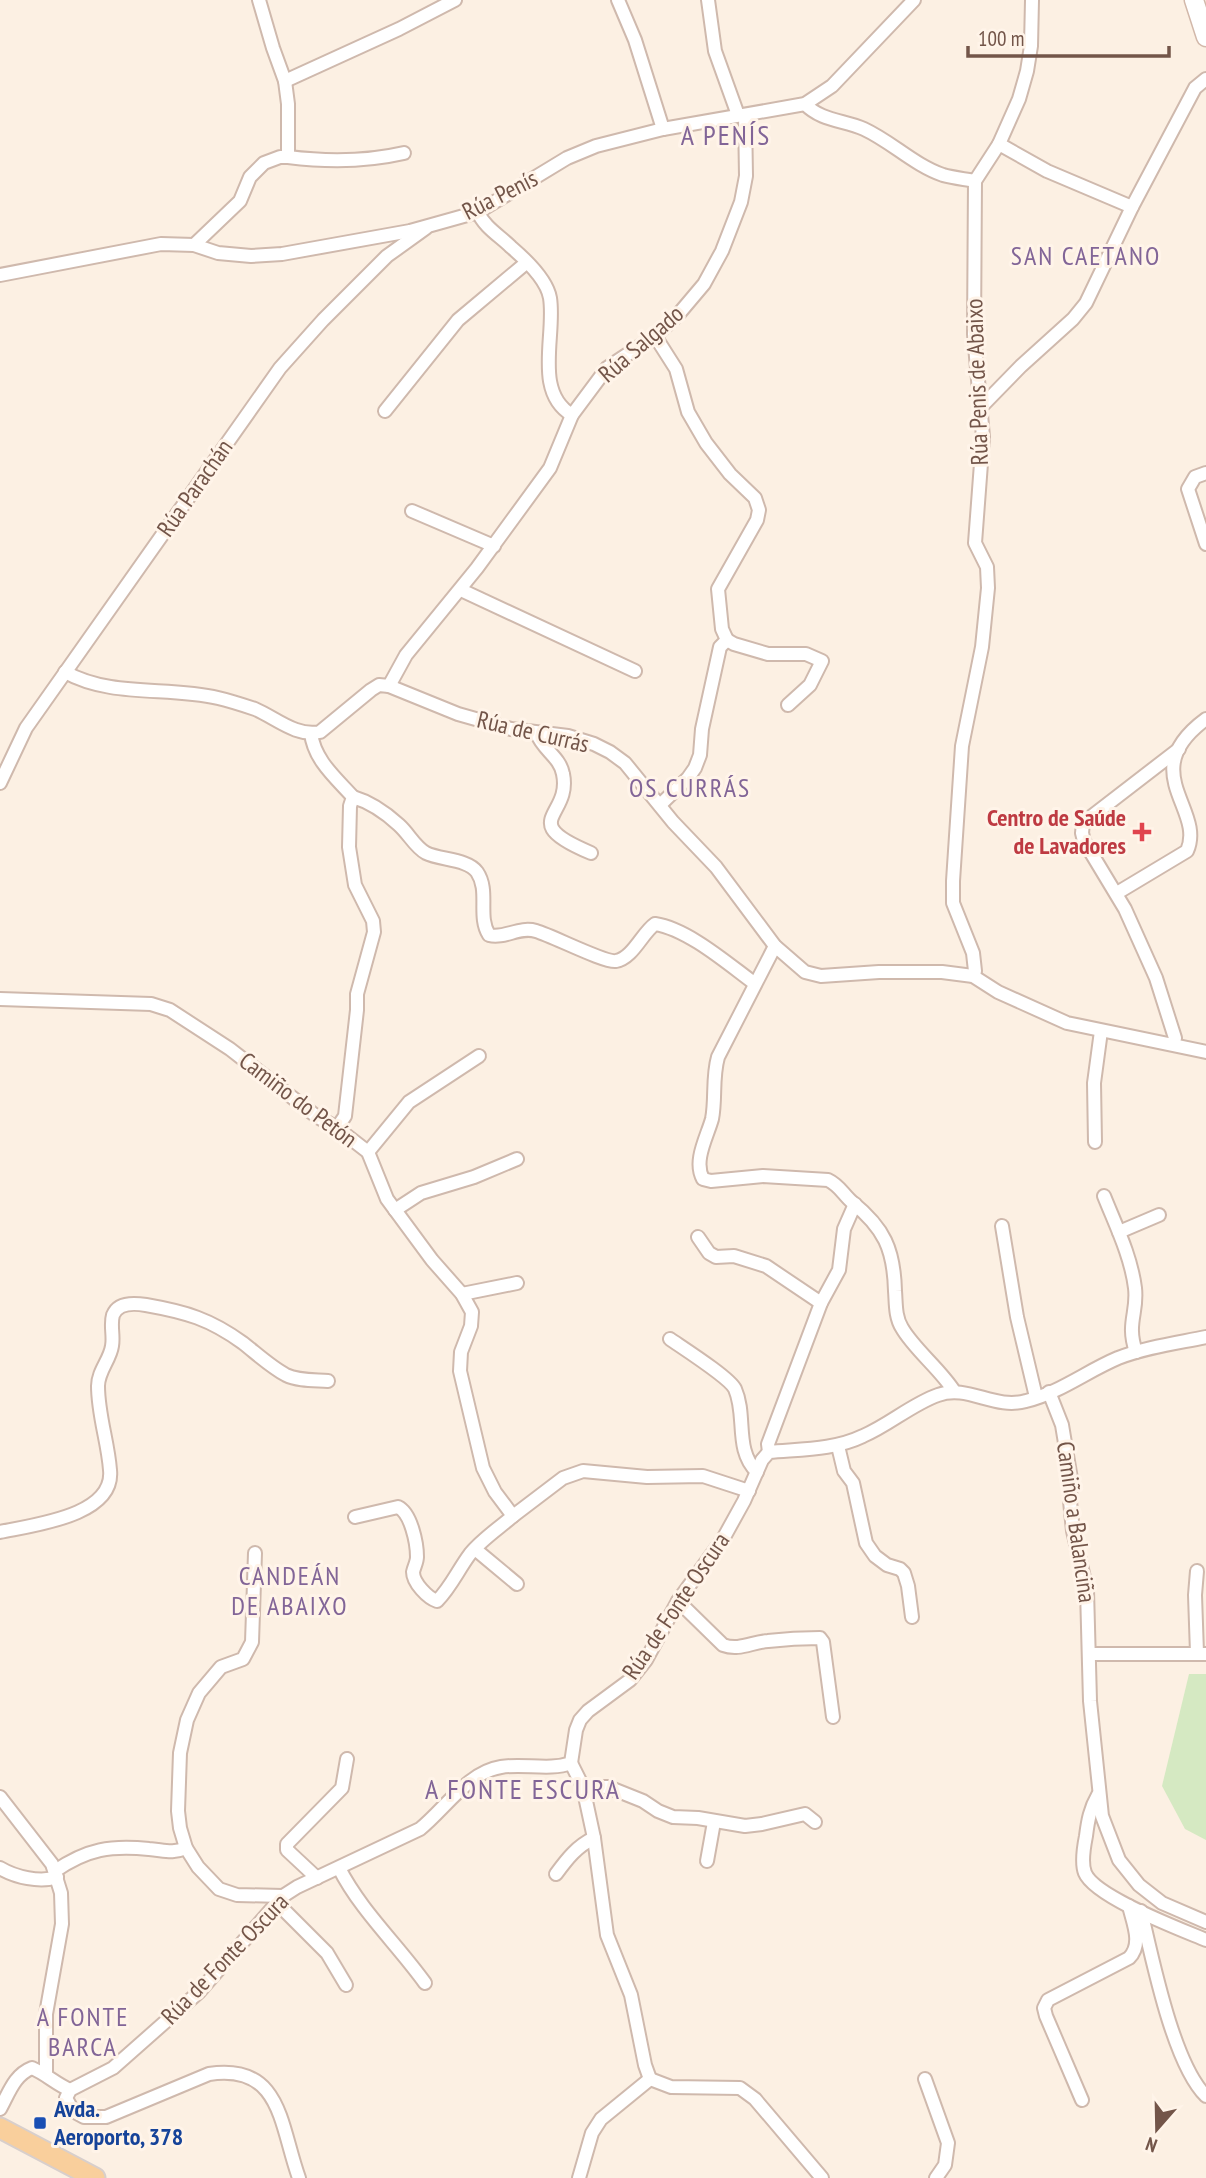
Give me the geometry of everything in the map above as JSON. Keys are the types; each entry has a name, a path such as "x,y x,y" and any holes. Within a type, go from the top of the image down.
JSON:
{"main road":[{"path":"1194,0 1206,37"},
{"path":"0,2128 95,2178"}],"street":[{"path":"259,0 285,81 288,157"},
{"path":"285,81 455,0"},
{"path":"618,0 635,40 663,129"},
{"name":"Rúa Salgado","path":"389,685 406,655 461,590 550,468 572,415 607,368 655,336 677,316 705,284 722,251 741,202 746,176 741,115 715,51 708,0"},
{"name":"Rúa Penís","path":"0,275 160,244 194,245 218,253 251,257 272,255 429,226 478,212 567,158 596,146 663,129 805,104 832,86 914,0"},
{"path":"805,104 824,117 861,128 881,138 943,175 975,181 1010,124 1027,71 1031,46 1031,0"},
{"path":"981,407 1073,319 1086,303 1132,206 1195,89 1206,79"},
{"path":"999,144 1047,171 1132,206"},
{"path":"194,245 240,201 250,177 264,163 279,157 325,161 375,160 404,153"},
{"name":"Rúa Penis de Abaixo","path":"973,976 973,953 953,903 953,881 962,746 982,647 988,588 987,567 975,543 983,437 974,334 975,181"},
{"path":"478,212 484,223 513,248 547,287 550,300 550,371 553,397 561,408 572,415"},
{"name":"Rúa Parachán","path":"0,783 26,728 280,368 387,256 429,226"},
{"path":"385,411 458,320 526,263"},
{"path":"655,336 676,369 688,412 706,443 730,474 755,498 759,510 757,520 718,589 722,629 727,640 768,654 806,654 822,661 810,685 788,705"},
{"path":"1206,473 1195,477 1188,489 1206,544"},
{"path":"412,511 494,546"},
{"path":"461,590 635,671"},
{"path":"660,805 695,768 700,755 702,729 720,647 727,640"},
{"path":"65,672 96,684 128,690 216,698 256,710 293,729 311,733 320,732 379,685 389,685"},
{"name":"Rúa de Currás","path":"389,685 458,715 510,729 568,736 610,752 625,763 716,867 775,946 805,972 813,975 942,972 973,976"},
{"path":"1173,1044 1175,1038 1156,978 1117,893 1084,841 1082,833 1083,824 1179,749 1206,719"},
{"path":"311,733 312,743 320,760 353,797 367,802 399,825 421,850 437,858 466,864 475,869 483,885 484,928 489,935 496,937 526,929 565,941 603,960 616,961 626,956 649,928 655,924 663,925 697,942 754,984"},
{"path":"537,734 541,744 556,757 563,771 565,785 550,818 551,826 558,836 591,853"},
{"path":"1117,893 1186,851 1193,841 1192,822 1174,775 1179,749"},
{"path":"1146,775 1169,778 1176,783"},
{"path":"337,1128 345,1116 359,978 374,932 373,921 355,885 349,847 350,806 353,797"},
{"path":"775,946 718,1057 714,1072 712,1118 699,1161 700,1174 703,1179 711,1181 763,1176 828,1180 837,1184 870,1217 886,1239 895,1272 897,1313 902,1328 954,1391"},
{"path":"973,976 998,992 1043,1014 1101,1031 1206,1052"},
{"name":"Camiño do Petón","path":"0,999 151,1004 170,1010 230,1049 316,1116 368,1152 387,1199 432,1260 462,1294 472,1312 471,1325 461,1352 460,1371 483,1468 495,1492 513,1516"},
{"path":"1095,1142 1094,1083 1101,1031"},
{"path":"368,1152 409,1102 479,1056"},
{"path":"395,1210 421,1193 474,1177 517,1159"},
{"path":"1104,1196 1127,1254 1135,1289 1130,1325 1136,1352"},
{"name":"Rúa de Fonte Oscura","path":"70,2090 113,2068 199,1992 280,1900 317,1878 420,1829 438,1815 472,1780 498,1767 560,1767 571,1763 580,1720 588,1710 629,1680 646,1660 678,1601 723,1539 762,1460 769,1452 768,1444 821,1303 839,1270 844,1229 855,1204"},
{"path":"1119,1232 1159,1214"},
{"path":"1002,1226 1017,1317 1036,1397"},
{"path":"698,1237 709,1253 716,1257 734,1256 766,1266 821,1303"},
{"path":"462,1294 517,1283"},
{"path":"0,1532 46,1522 89,1508 102,1499 110,1483 111,1471 102,1428 98,1385 113,1344 112,1320 115,1310 122,1306 134,1303 185,1312 209,1321 230,1334 287,1376 328,1381"},
{"path":"769,1452 838,1446 863,1436 937,1395 954,1391 1009,1404 1036,1397 1116,1359 1206,1337"},
{"path":"670,1339 733,1385 740,1413 744,1451 749,1464 757,1472"},
{"name":"Camiño a Balanciña","path":"1049,1392 1062,1425 1071,1479 1073,1531 1089,1605 1090,1701 1098,1795"},
{"path":"838,1446 844,1471 853,1483 866,1543 875,1556 904,1573 912,1617"},
{"path":"355,1517 398,1507 404,1510 409,1516 417,1558 414,1579 430,1598 437,1601 449,1589 457,1570 475,1549 563,1478 583,1471 647,1477 703,1476 749,1491"},
{"path":"475,1549 517,1584"},
{"path":"256,1553 252,1642 243,1659 221,1667 199,1693 187,1720 180,1753 180,1828 186,1848 198,1867 219,1889 237,1895 280,1900 327,1953 346,1985"},
{"path":"1089,1654 1201,1653 1195,1595 1197,1571"},
{"path":"678,1601 729,1648 762,1641 820,1638 823,1642 833,1717"},
{"path":"317,1878 287,1850 287,1844 342,1788 347,1759"},
{"path":"571,1763 583,1787 594,1838 607,1936 631,1995 650,2079 671,2087 740,2088 755,2099 822,2178"},
{"path":"583,1787 608,1787 673,1817 698,1818 745,1826 805,1814 814,1822"},
{"path":"1098,1795 1088,1815 1084,1865 1086,1874 1095,1885 1135,1909 1206,1940"},
{"path":"1098,1795 1111,1845 1129,1874 1162,1903 1206,1922"},
{"path":"0,1797 56,1874 61,1893 62,1924 47,2014 46,2074"},
{"path":"706,1861 714,1822"},
{"path":"556,1874 572,1853 594,1838"},
{"path":"0,1868 39,1880 56,1874 71,1860 105,1847 152,1849 173,1853 186,1848"},
{"path":"339,1868 364,1909 400,1949 425,1983"},
{"path":"1135,1909 1175,2036 1189,2070 1206,2096"},
{"path":"1082,2100 1044,2008 1048,2000 1129,1958 1136,1951 1138,1944 1135,1909"},
{"path":"0,2109 22,2072 32,2068 70,2090 66,2098 73,2111 84,2117 106,2118 209,2074 227,2071 246,2075 261,2083 272,2096 299,2178"},
{"path":"579,2178 592,2133 600,2119 650,2079"},
{"path":"925,2079 948,2143 945,2165 936,2178"}],"green space":[{"path":"1189,1674 1206,1674 1206,1840 1185,1829 1162,1786"}],"place":[{"name":"Centro de Saúde de Lavadores","path":"1142,832"},
{"name":"Avda. Aeroporto, 378","path":"40,2123"}],"district":[{"name":"A PENÍS","path":"726,135"},
{"name":"SAN CAETANO","path":"1086,256"},
{"name":"OS CURRÁS","path":"690,788"},
{"name":"CANDEÁN DE ABAIXO","path":"290,1591"},
{"name":"A FONTE ESCURA","path":"523,1789"},
{"name":"A FONTE BARCA","path":"83,2032"}]}
